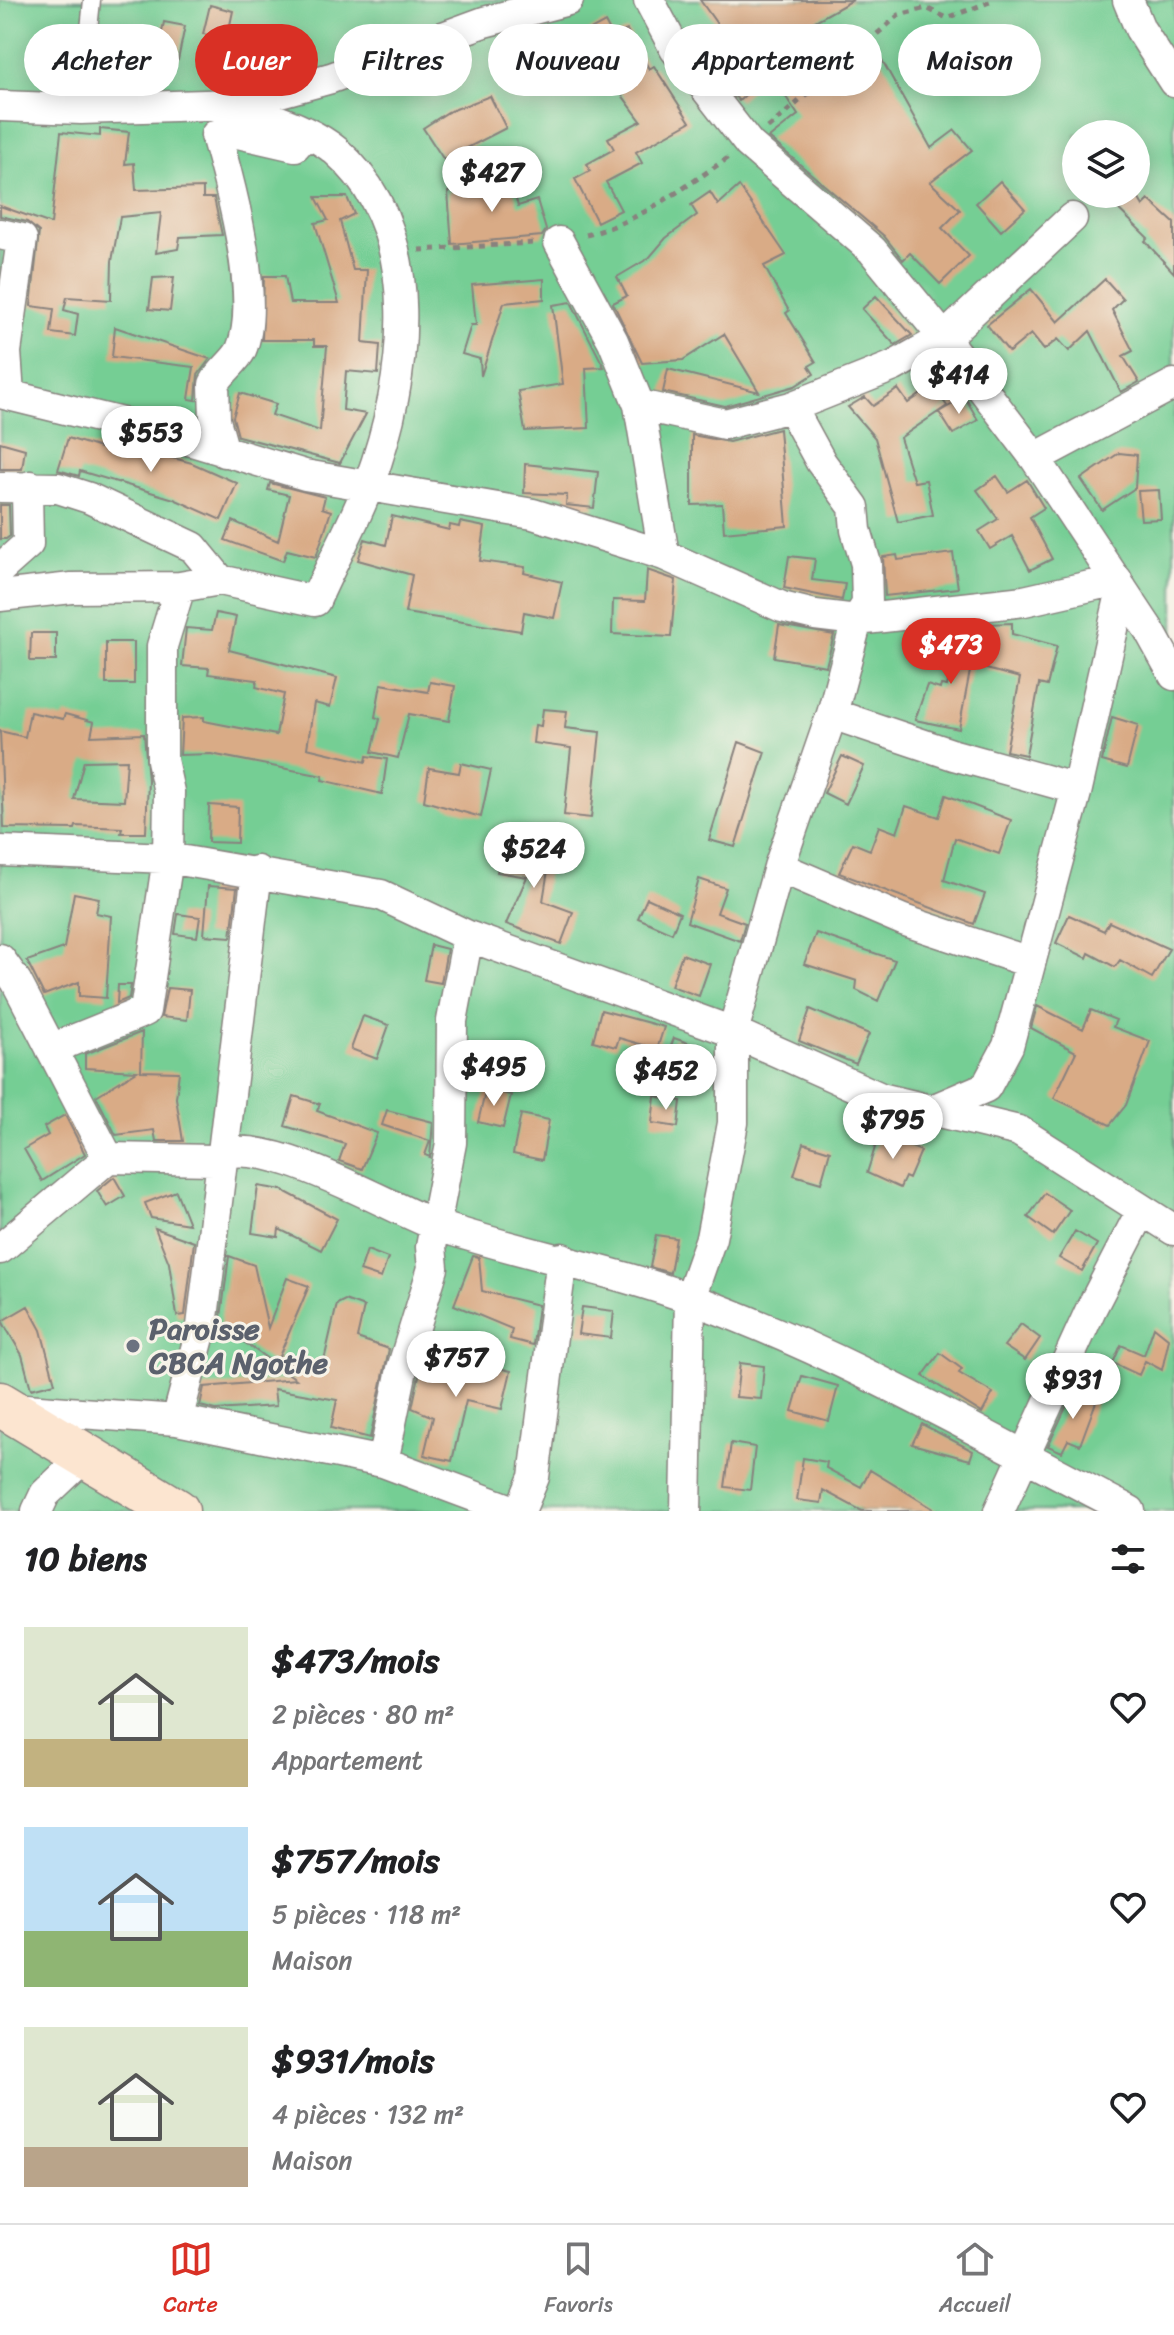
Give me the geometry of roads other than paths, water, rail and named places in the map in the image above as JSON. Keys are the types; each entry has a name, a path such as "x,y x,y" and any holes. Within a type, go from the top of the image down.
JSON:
{"street":[{"path":"0,106 81,109 236,104 331,78 484,22 568,0"},
{"path":"649,0 675,49 749,144 872,250 944,338 1035,458 1120,584 1162,631 1174,675"},
{"path":"1128,0 1140,29 1174,82"},
{"path":"0,596 72,588 180,587 220,580 315,601 368,486 392,409 401,347 394,251 377,206 355,172 334,150 236,104"},
{"path":"224,452 215,420 214,384 240,351 250,314 248,274 216,135 229,131 295,146 305,134"},
{"path":"639,405 725,424 791,407 894,366 944,338 1072,218"},
{"path":"0,234 22,239 6,352 5,394 175,436 305,475 533,514 664,555 782,607 857,620 1024,601 1120,584"},
{"path":"559,242 613,341 639,405 664,555"},
{"path":"1035,458 1174,384"},
{"path":"705,1511 686,1511 690,1298 711,1238 733,1123 733,1032 779,867 832,714 857,620 867,604 866,564 856,530 854,507 821,462 791,407"},
{"path":"0,569 28,544 27,491 31,486"},
{"path":"0,487 58,488 89,498 193,547 220,580"},
{"path":"937,1108 986,1087 1008,1046 1077,789 1120,584"},
{"path":"51,1049 145,1011 168,858 169,792 161,748 162,646 180,587"},
{"path":"832,714 954,755 1077,789"},
{"path":"0,851 168,858 257,871 381,895 468,936 733,1032 881,1098 937,1108 1019,1131 1174,1230"},
{"path":"779,867 903,920 1029,962"},
{"path":"177,1420 202,1326 257,871"},
{"path":"383,1462 402,1369 433,1268 431,1247 451,1143 452,1021 468,936"},
{"path":"0,959 16,981 108,1158"},
{"path":"0,1249 108,1158 214,1160 223,1152 250,1150 280,1157 435,1225 562,1258 690,1298 831,1356 911,1394 1130,1511"},
{"path":"999,1511 1022,1456 1142,1210"},
{"path":"520,1511 534,1477 562,1258"},
{"path":"5,1406 177,1420 383,1462 514,1511"},
{"path":"5,1406 177,1511"},
{"path":"37,1511 45,1494 84,1457"}],"lane":[{"path":"81,109 92,0"}],"place":[{"name":"Paroisse CBCA Ngothe","path":"133,1346"}]}
